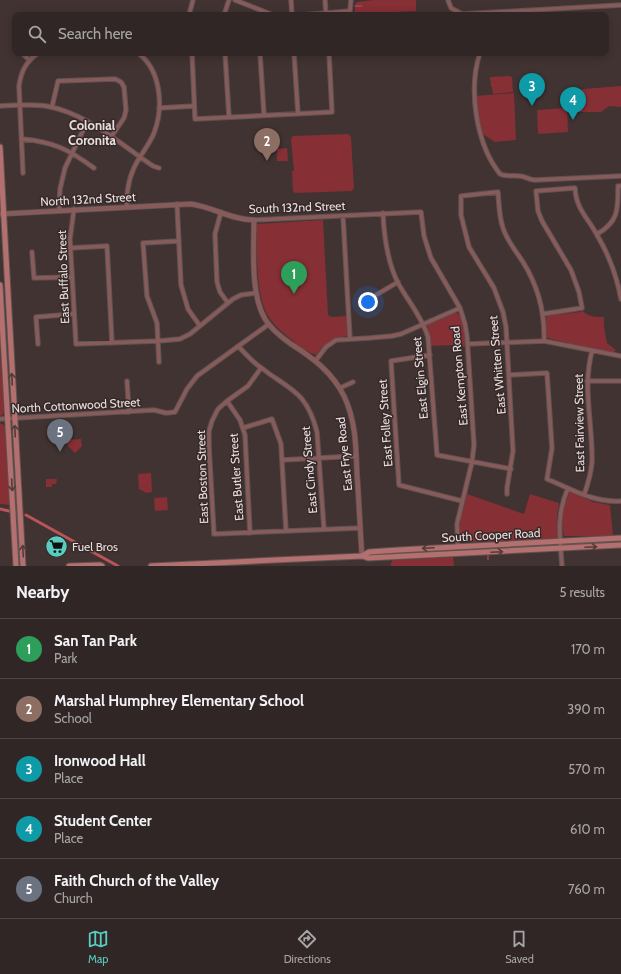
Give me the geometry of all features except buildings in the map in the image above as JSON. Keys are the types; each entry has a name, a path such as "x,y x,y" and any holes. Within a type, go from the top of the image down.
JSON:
{"main road":[{"path":"0,147 2,214 23,566"},
{"path":"0,285 2,345 8,418 16,566"},
{"path":"10,455 14,458 15,474 18,476"},
{"name":"South Cooper Road","path":"362,556 369,552 621,538"},
{"name":"South Cooper Road","path":"151,566 362,556 368,558 621,545"},
{"path":"458,546 458,553"},
{"path":"386,551 387,557"},
{"path":"69,566 102,566"}],"street":[{"path":"190,12 193,0"},
{"path":"225,12 230,0"},
{"path":"235,0 265,12"},
{"path":"291,0 292,12"},
{"path":"326,0 326,12"},
{"path":"342,12 350,11 351,0"},
{"path":"448,0 451,8 458,12"},
{"path":"515,12 621,3"},
{"path":"25,56 29,60"},
{"path":"23,173 19,86 20,75 29,60 34,56"},
{"path":"127,207 128,182 132,170 154,134 158,122 158,90 155,76 151,67 142,56"},
{"path":"192,56 195,119 332,112 328,56"},
{"path":"225,56 229,117"},
{"path":"260,56 264,115"},
{"path":"294,56 298,114"},
{"path":"479,56 475,78 475,106 481,135 487,151 500,174 503,176 522,176 534,180 621,176"},
{"path":"52,107 58,81 115,79 121,82 124,87 126,110 124,118 111,137"},
{"path":"0,106 20,105 52,107 73,114 111,137 153,166 159,168"},
{"path":"159,108 194,106"},
{"path":"59,210 61,179 87,122"},
{"path":"22,139 42,140 63,148 73,153 94,168"},
{"path":"597,234 604,230 612,222 617,212 618,186 621,186"},
{"path":"544,341 543,314 582,308 572,270 542,221 538,211 536,191 575,188 578,205 607,252 621,299"},
{"name":"East Whitten Street","path":"507,494 513,451 507,342 503,312 494,288 469,247 461,215 461,196 498,192 499,213 503,229 510,244 530,274 538,294 543,314"},
{"path":"177,204 182,292 188,309 200,326"},
{"name":"North 132nd Street","path":"2,214 177,204"},
{"name":"South 132nd Street","path":"177,204 196,204 238,218 254,220 421,212"},
{"name":"East Buffalo Street","path":"74,209 70,248 76,344 112,342"},
{"path":"221,212 215,234 217,282 220,292 228,303"},
{"name":"East Kempton Road","path":"421,212 424,236 431,258 436,270 460,308 466,324 474,445 472,462 457,524 458,546"},
{"name":"East Elgin Street","path":"383,213 385,241 389,260 398,282 424,324 428,337 437,454 472,462"},
{"path":"343,216 350,340"},
{"name":"East Frye Road","path":"254,220 256,293 262,311 269,324 281,337 316,360 330,374 340,388 352,416 362,556"},
{"path":"159,362 156,323 146,296 143,243 179,242"},
{"path":"70,248 107,246 112,342 180,339 190,334 228,303 241,296 256,293"},
{"path":"32,252 34,278 72,277"},
{"path":"376,295 398,282"},
{"path":"316,360 326,347 336,340 392,336 460,308"},
{"path":"38,344 36,317 74,314"},
{"path":"238,346 269,324"},
{"path":"468,344 544,341 621,356"},
{"name":"North Cottonwood Street","path":"0,419 154,410 166,413 175,412 187,389 197,376 238,346"},
{"name":"East Cindy Street","path":"238,346 261,368 295,392 309,408 317,432 324,529"},
{"name":"East Fairview Street","path":"584,495 590,476 592,461 587,381 588,364 592,351"},
{"name":"East Folley Street","path":"430,355 391,361 399,485 462,501"},
{"name":"East Boston Street","path":"250,533 214,534 209,431 212,420 218,409 227,400 248,386 261,368"},
{"path":"509,375 547,373 552,448 547,479 598,500 610,502 621,501"},
{"path":"127,381 128,412"},
{"path":"587,381 621,381"},
{"path":"340,388 352,382"},
{"name":"East Butler Street","path":"227,400 237,415 245,435 250,533"},
{"path":"243,428 272,419 280,444 286,531"},
{"path":"282,460 356,456"},
{"path":"472,462 511,469"},
{"name":"East Fairview Street","path":"562,566 560,514 563,499 568,488"},
{"path":"250,533 360,528"}],"shaded area":[{"path":"374,0 416,0 416,11 354,12 357,2"},
{"path":"490,77 512,77 513,92 493,94"},
{"path":"621,86 621,107 609,106 601,112 578,112 578,98 583,89"},
{"path":"514,93 516,140 495,142 480,132 475,96"},
{"path":"567,108 568,132 538,134 537,110"},
{"path":"348,134 351,137 354,188 352,191 295,193 293,191 292,171 294,171 291,139 293,136"},
{"path":"287,148 288,161 277,161 277,149"},
{"path":"323,220 328,315 331,317 347,316 347,336 337,338 329,342 316,355 303,349 285,335 267,314 260,294 257,258 257,224"},
{"path":"583,311 590,316 604,317 607,343 616,350 613,353 546,337 547,316"},
{"path":"457,313 462,319 466,347 452,345 431,346 427,325"},
{"path":"0,350 4,411 3,415 0,416"},
{"path":"0,423 5,426 10,505 0,504"},
{"path":"81,439 82,446 75,453 68,446 67,440"},
{"path":"151,473 152,492 146,493 139,489 138,474"},
{"path":"46,479 57,479 56,484 52,484 52,487 46,487"},
{"path":"570,491 593,502 610,505 613,536 564,536 562,525 563,513"},
{"path":"467,494 524,514 530,494 559,503 557,538 463,542 460,540 460,528 461,517"},
{"path":"167,497 168,510 155,511 154,498"},
{"path":"453,557 454,566 391,566 393,560"}],"waterway":[{"path":"355,6 362,6"},
{"path":"0,509 9,511"},
{"path":"26,515 118,566"},
{"path":"480,540 481,534"},
{"path":"488,555 488,560"}],"place":[{"name":"Ironwood Hall","path":"532,106"},
{"name":"Student Center","path":"573,120"},
{"name":"Marshal Humphrey Elementary School","path":"267,161"},
{"name":"San Tan Park","path":"294,294"},
{"name":"Faith Church of the Valley","path":"60,452"},
{"name":"Fuel Bros","path":"57,546"}],"district":[{"name":"Colonial Coronita","path":"92,132"}]}
